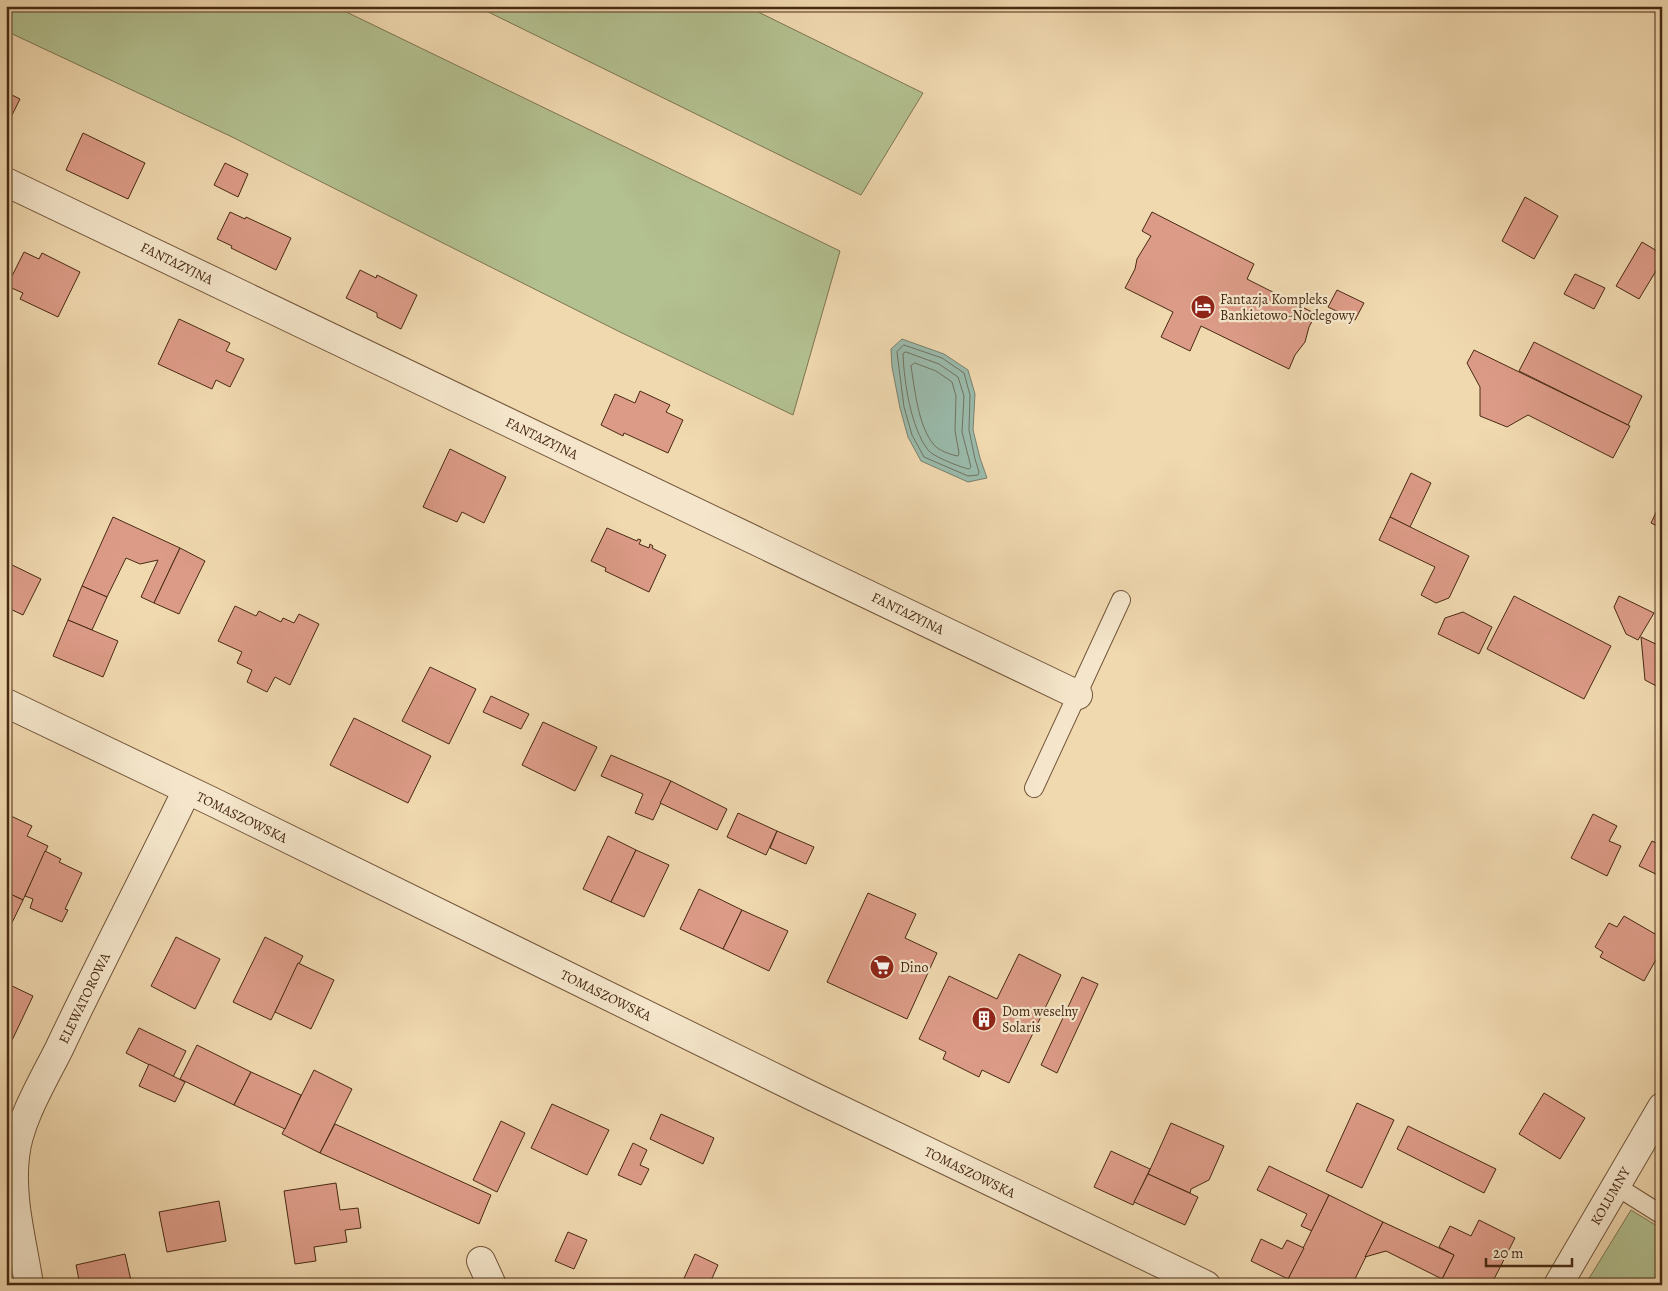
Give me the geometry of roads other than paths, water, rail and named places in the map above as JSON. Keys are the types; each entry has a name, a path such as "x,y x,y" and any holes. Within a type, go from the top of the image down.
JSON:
{"street":[{"name":"FANTAZYJNA","path":"6,182 1078,694"},
{"name":"TOMASZOWSKA","path":"6,704 187,790 819,1100 1206,1285"},
{"name":"ELEWATOROWA","path":"29,1285 23,1242 11,1215 14,1157 19,1133 73,1018 187,790"},
{"name":"KOLUMNY","path":"1558,1285 1662,1107"}],"lane":[{"path":"1034,788 1121,600"},
{"path":"1616,1186 1662,1215"}],"water":[{"path":"902,339 944,354 968,370 975,394 973,430 987,478 968,482 921,461 908,437 892,367 891,349"}],"place":[{"name":"Fantazja Kompleks Bankietowo-Noclegowy","path":"1203,307"},
{"name":"Dino","path":"882,967"},
{"name":"Dom weselny Solaris","path":"984,1019"}]}
